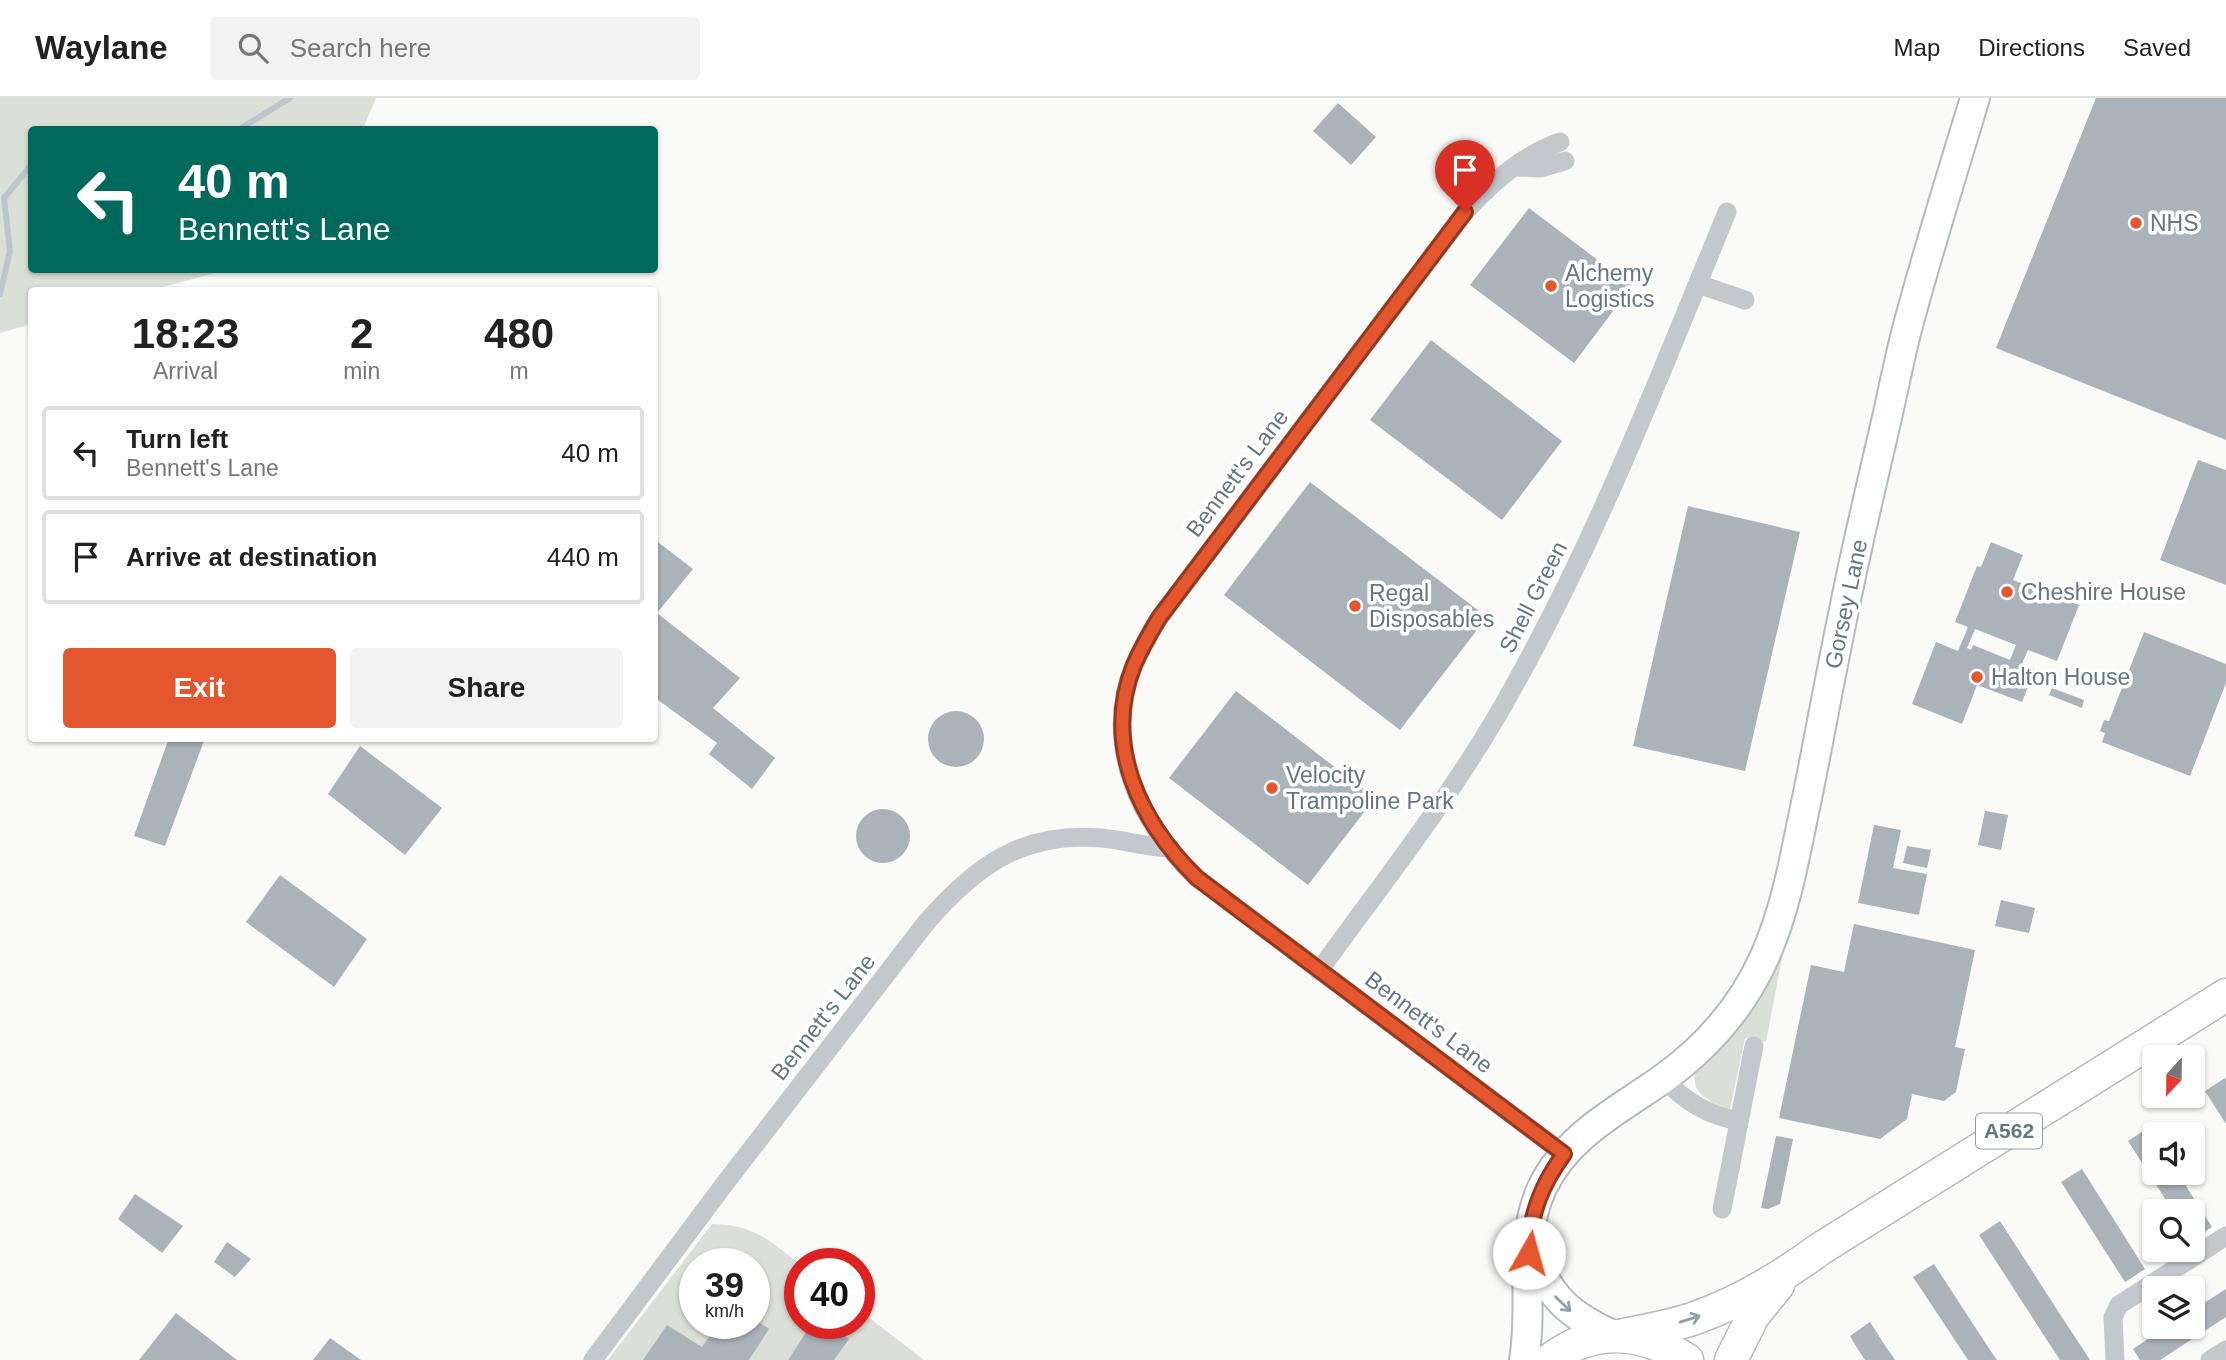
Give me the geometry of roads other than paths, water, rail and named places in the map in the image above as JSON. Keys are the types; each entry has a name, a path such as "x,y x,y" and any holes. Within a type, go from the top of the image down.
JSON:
{"main road":[{"name":"A562","path":"1550,1360 1565,1349 1580,1343 1695,1318 1735,1302 1793,1269 1820,1249 2226,995"},
{"name":"A562","path":"1731,1360 1754,1316 1793,1269"},
{"name":"A562","path":"1619,1336 1661,1345 1687,1360"}],"street":[{"name":"Gorsey Lane","path":"1524,1360 1529,1323 1526,1275 1529,1236 1543,1186 1564,1154 1598,1122 1663,1078 1708,1041 1724,1023 1753,980 1776,926 1790,880 1844,609 1909,321 1975,98"},
{"name":"Bennett's Lane","path":"1563,151 1535,151 1488,188 1465,212 1159,618 1134,665 1123,712 1124,755 1136,796 1157,832 1197,878 1564,1154"},
{"name":"Shell Green","path":"1319,971 1457,779 1514,688 1598,522 1727,212"},
{"path":"1698,284 1745,300"},
{"name":"Bennett's Lane","path":"593,1360 925,924 960,886 1002,856 1045,839 1064,836 1104,838 1170,848"},
{"path":"1722,1209 1754,1046"},
{"path":"1663,1078 1704,1112 1739,1121"},
{"path":"2115,1360 2113,1317 2119,1305 2226,1236"},
{"path":"1529,1253 1552,1293 1563,1306 1593,1326 1619,1336"},
{"path":"2210,1360 2226,1350"}],"waterway":[{"path":"244,126 290,98"},
{"path":"0,294 10,251 4,198 28,169"}],"place":[{"name":"NHS","path":"2136,223"},
{"name":"Alchemy Logistics","path":"1551,286"},
{"name":"Cheshire House","path":"2007,592"},
{"name":"Regal Disposables","path":"1355,606"},
{"name":"Halton House","path":"1977,677"},
{"name":"Velocity Trampoline Park","path":"1272,788"}]}
